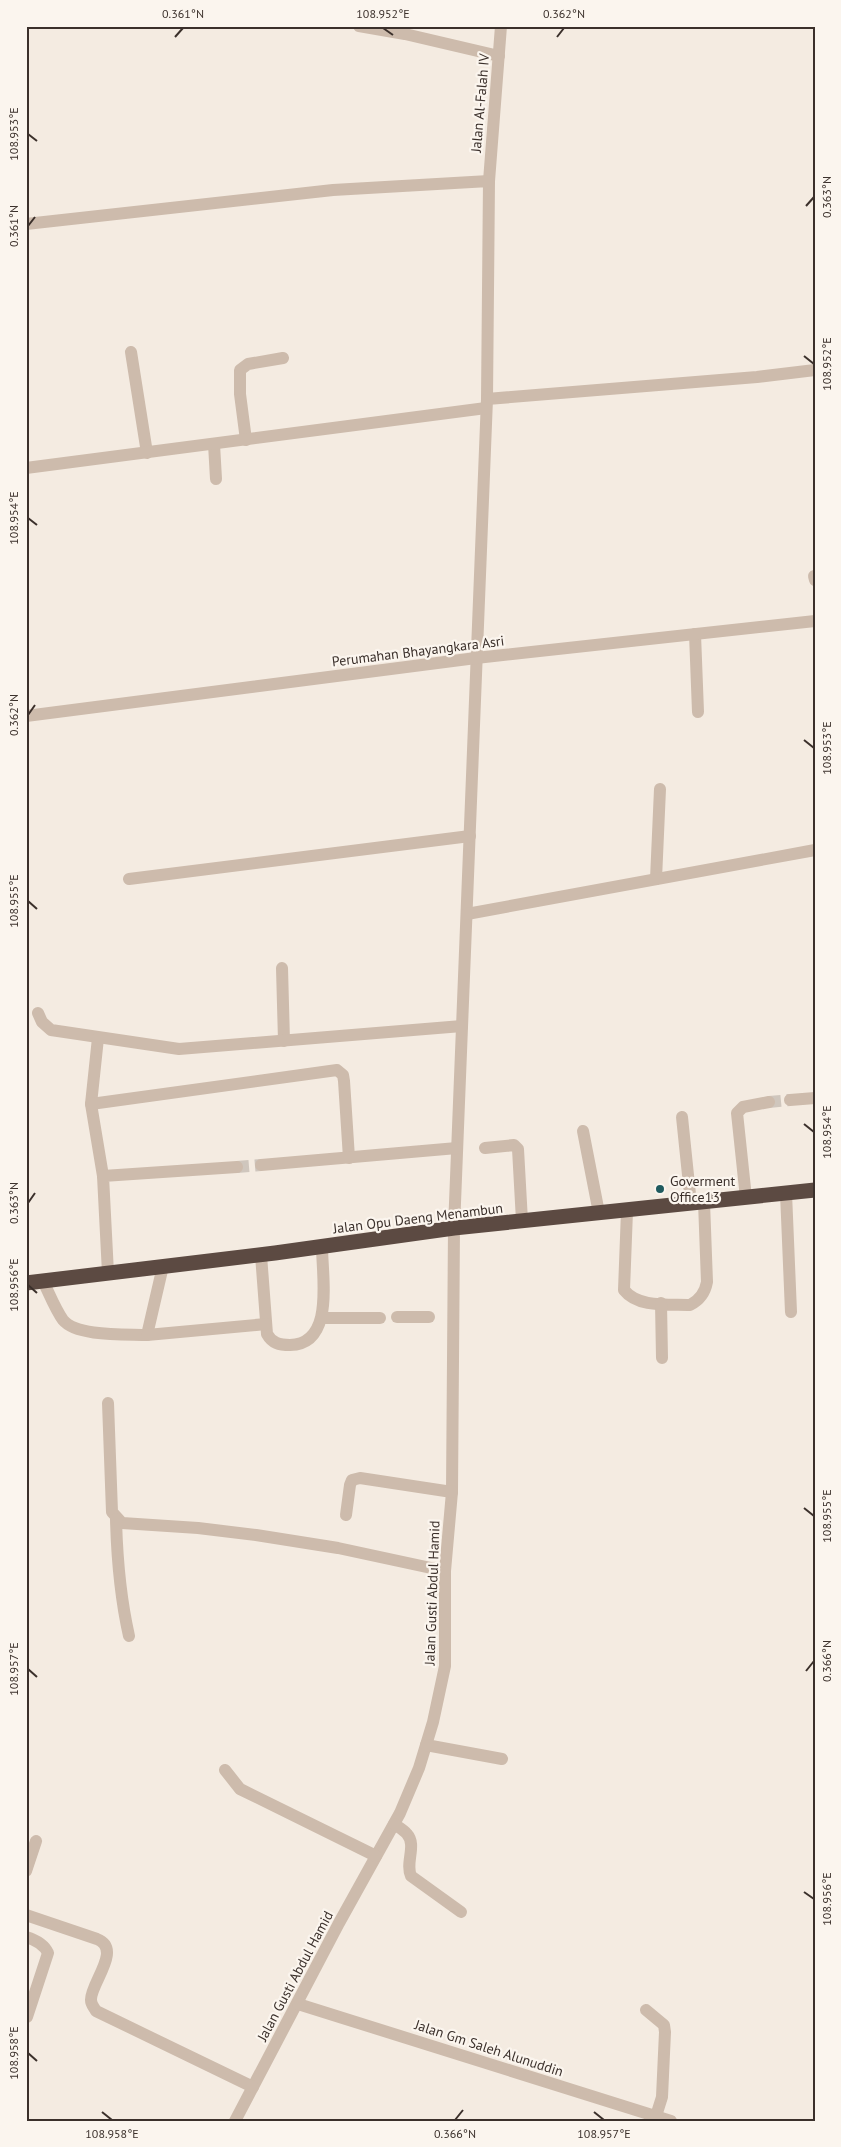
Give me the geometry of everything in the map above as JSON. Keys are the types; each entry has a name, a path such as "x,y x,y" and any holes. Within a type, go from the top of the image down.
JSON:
{"highway":[{"name":"Jalan Opu Daeng Menambun","path":"26,1283 454,1228 815,1190"}],"street":[{"path":"359,26 405,34 499,56"},
{"name":"Jalan Al-Falah IV","path":"476,658 487,403 489,181 500,26"},
{"path":"26,224 333,190 489,181"},
{"path":"131,352 147,453"},
{"path":"246,440 240,394 240,370 248,364 283,358"},
{"path":"26,468 246,440 487,403 815,370"},
{"path":"214,444 216,479"},
{"path":"814,576 815,580"},
{"name":"Perumahan Bhayangkara Asri","path":"26,716 476,658 815,620"},
{"path":"695,634 698,712"},
{"name":"Jalan Gusti Abdul Hamid","path":"235,2121 394,1824 415,1777 426,1745 445,1666 445,1571 452,1492 454,1228 476,658"},
{"path":"656,879 660,789"},
{"path":"129,878 470,836"},
{"path":"467,914 815,850"},
{"path":"282,968 284,1041"},
{"path":"38,1012 42,1022 51,1030 179,1049 462,1026"},
{"path":"98,1038 91,1104 103,1176 108,1273"},
{"path":"91,1104 337,1070 343,1076 344,1081 349,1158"},
{"path":"790,1100 815,1098"},
{"path":"746,1198 737,1114 743,1107 769,1102"},
{"path":"627,1211 624,1290 630,1297 639,1301 690,1305 695,1303 705,1292 707,1282 698,1203 682,1117"},
{"path":"583,1131 599,1213"},
{"path":"485,1148 514,1145 518,1150 522,1221"},
{"path":"261,1165 457,1148"},
{"path":"103,1176 237,1167"},
{"path":"786,1193 791,1312"},
{"path":"261,1254 267,1334 270,1340 282,1345 294,1345 307,1341 315,1333 322,1318 322,1246"},
{"path":"147,1336 163,1266"},
{"path":"43,1281 64,1320 84,1331 147,1336 266,1324"},
{"path":"661,1303 662,1358"},
{"path":"397,1317 429,1317"},
{"path":"322,1318 380,1318"},
{"path":"108,1403 112,1512 116,1519 120,1598 129,1636"},
{"path":"346,1515 350,1485 352,1480 360,1478 452,1492"},
{"path":"116,1519 128,1524 198,1528 256,1535 338,1548 445,1571"},
{"path":"426,1745 502,1759"},
{"path":"225,1770 240,1789 376,1856"},
{"path":"394,1824 408,1834 411,1841 408,1871 411,1876 461,1912"},
{"path":"26,1871 36,1842"},
{"path":"26,1915 97,1939 106,1945 108,1949 103,1967 90,1998 96,2011 253,2087"},
{"path":"26,1938 46,1947 48,1953 27,2017"},
{"name":"Jalan Gm Saleh Alunuddin","path":"298,2004 652,2117 671,2121"},
{"path":"646,2010 664,2025 665,2032 662,2097 652,2117"}],"tunnel":[{"path":"769,1102 790,1100"},
{"path":"237,1167 261,1165"}],"place":[{"name":"Goverment Office13","path":"660,1189"}]}
